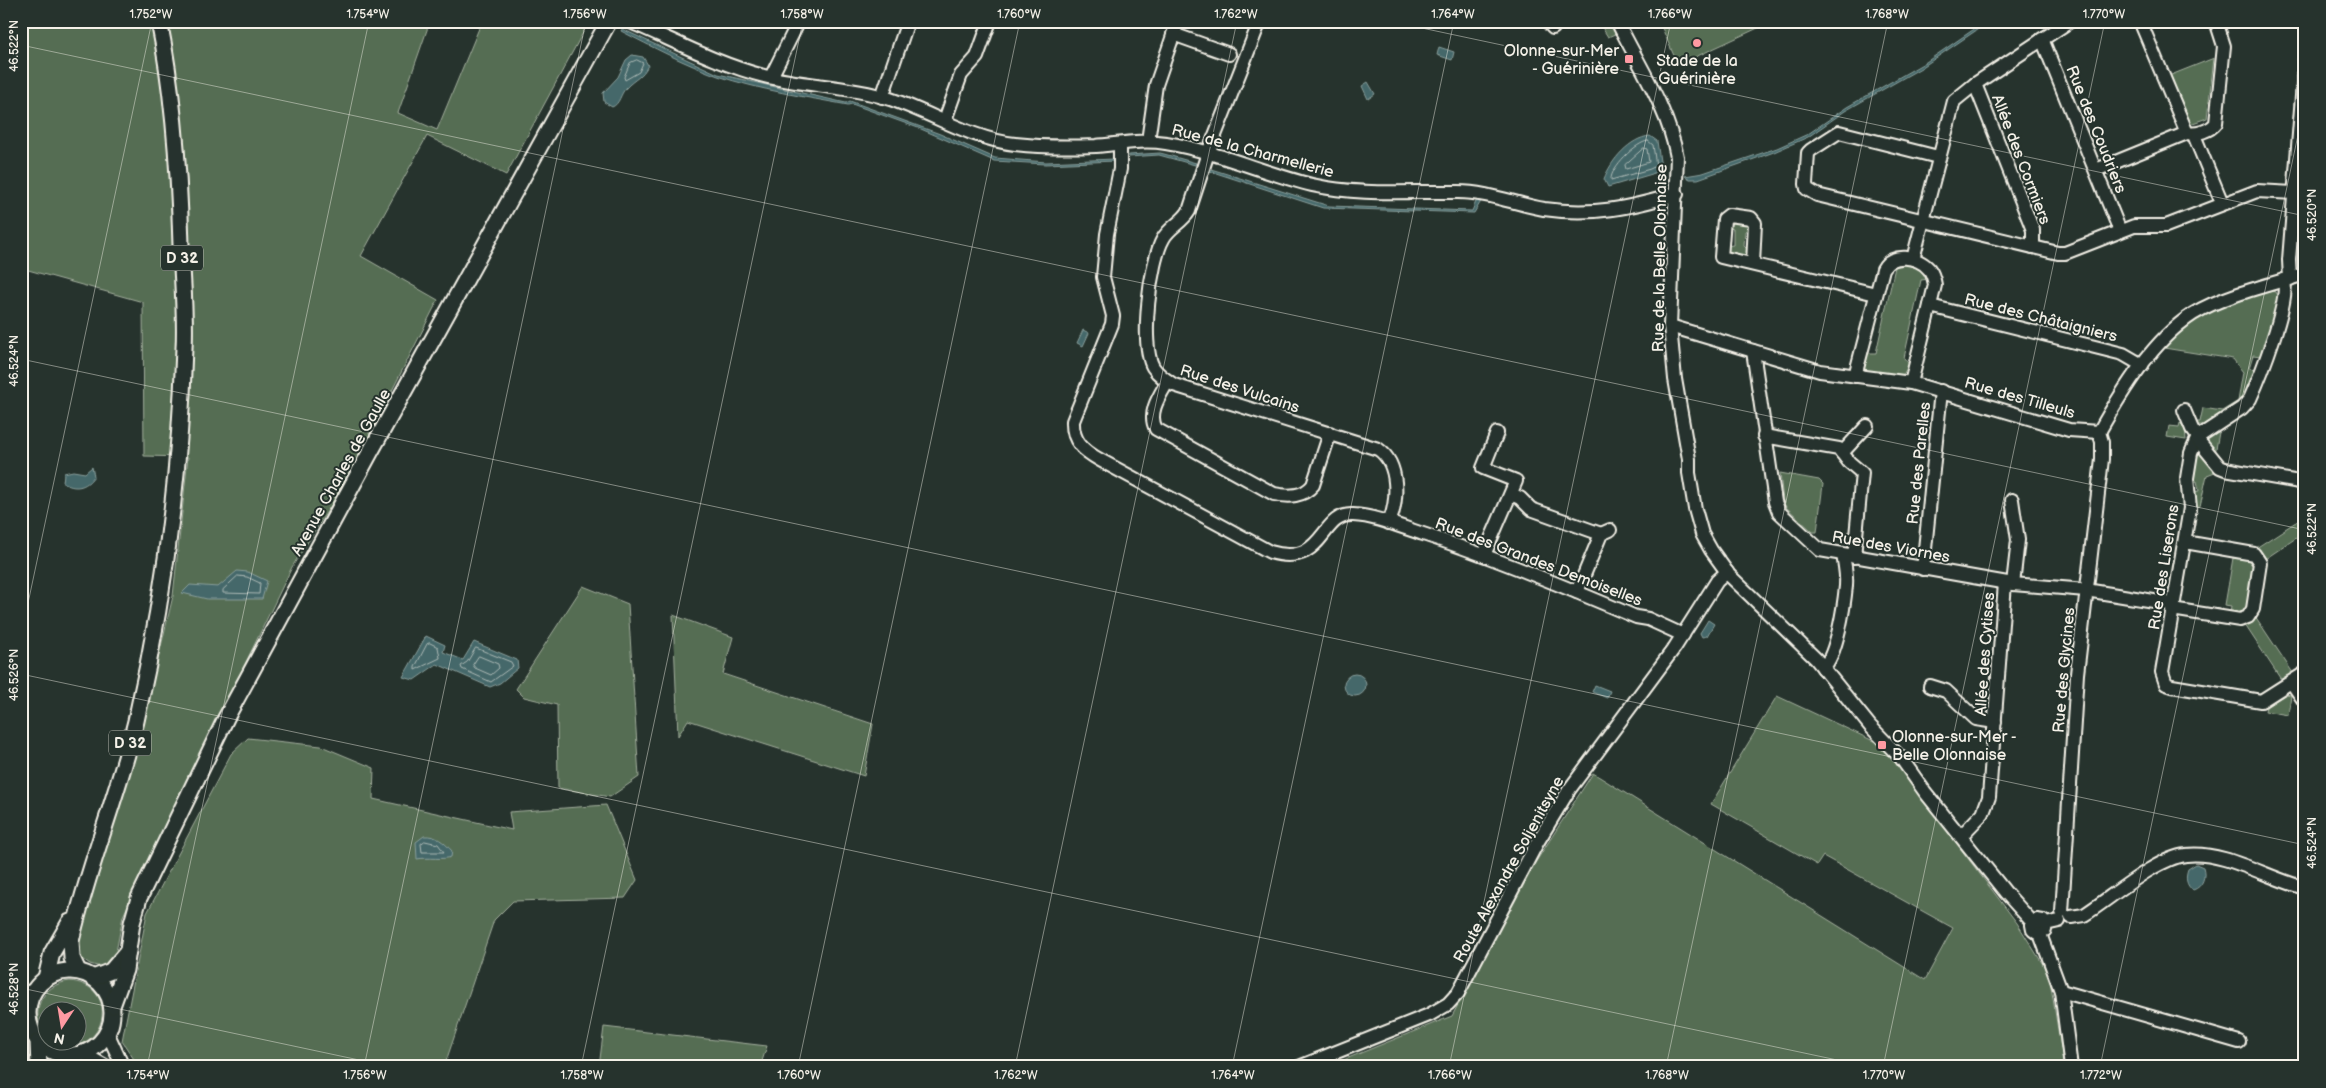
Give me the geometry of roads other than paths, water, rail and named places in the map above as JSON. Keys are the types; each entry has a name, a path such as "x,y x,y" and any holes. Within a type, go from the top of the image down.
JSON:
{"main road":[{"name":"D 32","path":"78,971 72,958 70,941 119,784 137,713 156,622 175,477 184,346 180,186 159,21"},
{"name":"Avenue Charles de Gaulle","path":"112,1006 125,970 132,923 139,898 226,718 376,440 608,21"},
{"name":"D 32","path":"46,978 52,953 81,904"},
{"path":"93,978 111,971 128,951"},
{"path":"38,1042 24,1019 28,1010 28,992 55,972 78,971 93,978 104,989 112,1006 112,1025 108,1034 98,1047 72,1059 49,1050"},
{"path":"38,1050 39,1067"}],"street":[{"name":"Rue de la Charmellerie","path":"628,21 728,64 771,77 882,97 987,138 1012,144 1074,146 1148,141 1180,146 1289,178 1338,190 1357,192 1462,192 1543,208 1581,213 1614,210 1677,194"},
{"path":"771,77 799,21"},
{"path":"882,97 908,21"},
{"path":"945,120 961,75 977,57 990,21"},
{"path":"1148,141 1156,85 1178,21"},
{"name":"Rue des Vulcains","path":"1260,21 1208,154 1189,211 1184,219 1169,230 1161,242 1149,292 1147,349 1154,369 1168,381 1184,389 1330,433 1378,449 1386,454 1391,464 1396,500 1389,523"},
{"name":"Rue de la Belle Olonnaise","path":"1616,21 1660,103 1671,129 1677,157 1677,194 1670,326 1675,380 1689,459 1694,509 1702,534 1727,572 1823,668 1873,730 1901,758 1925,792 2018,908 2040,927"},
{"path":"1913,259 1954,101 1974,84 2070,21"},
{"path":"2140,21 2222,203"},
{"path":"2096,170 2213,127 2216,123 2224,46 2216,21"},
{"path":"1173,34 1229,54"},
{"name":"Rue des Coudriers","path":"2042,39 2120,231"},
{"path":"2198,438 2242,408 2250,399 2278,321 2286,288 2299,192 2305,58"},
{"name":"Allée des Cormiers","path":"1974,84 2033,230 2033,247"},
{"path":"1938,157 1839,132 1815,146 1808,153 1806,184 1811,192 2033,247 2065,253 2134,226 2166,226 2257,191 2299,192"},
{"name":"Rue des Grandes Demoiselles","path":"1120,144 1120,169 1107,234 1103,277 1104,287 1113,316 1112,324 1073,421 1073,432 1080,447 1100,460 1270,552 1283,555 1301,554 1312,547 1338,519 1352,515 1389,523 1484,555 1683,635"},
{"path":"1855,376 1886,263 1893,259 1913,259 1928,267 1933,274 1935,285 1911,383"},
{"path":"1753,264 1876,294"},
{"path":"2099,432 2142,365 2162,340 2193,314 2211,305 2305,274"},
{"name":"Rue des Châtaigniers","path":"1930,306 2123,354 2142,365"},
{"name":"Rue des Tilleuls","path":"1670,326 1820,371 1911,383 1941,390 2012,415 2062,428 2099,432"},
{"name":"Rue des Viornes","path":"1753,351 1775,502 1779,512 1820,550 2009,584 2086,590 2240,620 2248,618 2253,609 2260,563 2256,556 2254,554 2185,542"},
{"path":"1168,381 1153,411 1153,424 1156,429 1274,494 1301,495 1313,486 1330,433"},
{"name":"Rue des Parelles","path":"1923,569 1941,390"},
{"path":"2184,410 2192,429 2220,467 2305,483"},
{"path":"1842,453 1867,426"},
{"name":"Rue des Glycines","path":"2064,917 2077,674 2103,455 2099,432"},
{"path":"1484,555 1516,482 1483,468 1497,433"},
{"path":"1764,436 1839,449 1862,473 1846,570 1846,586 1842,612 1832,651 1823,668"},
{"name":"Rue des Liserons","path":"2198,438 2191,452 2187,478 2190,499 2185,542 2162,672 2166,684 2261,701 2292,683"},
{"path":"1511,494 1520,498 1531,509 1606,532 1577,592"},
{"name":"Allée des Cytises","path":"1960,836 1977,821 1987,807 2009,584 2018,540 2012,500"},
{"name":"Route Alexandre Soljenitsyne","path":"1299,1067 1429,1015 1448,1004 1458,992 1537,844 1569,790 1683,635 1717,581 1727,572"},
{"path":"2305,673 2292,683 2305,702"},
{"path":"1930,686 1946,691 1976,719 1996,722"},
{"path":"2071,1067 2061,991 2040,927 2064,917 2084,915 2154,868 2186,855 2220,859 2305,888"},
{"path":"2061,991 2239,1042"},
{"path":"108,1034 123,1067"},
{"path":"72,1059 107,1067"}],"water":[{"path":"1986,21 1990,21 1921,68 1845,111 1808,137 1774,152 1698,179 1690,179 1685,176 1703,173 1777,148 1808,134 1847,107 1926,62"},
{"path":"622,29 718,74 846,103 850,101 940,134 995,158 1046,162 1114,159 1115,161 1046,164 994,161 921,129 852,104 848,105 783,93 718,76 657,49 621,31"},
{"path":"1439,47 1454,52 1452,60 1437,55"},
{"path":"632,55 643,57 648,65 641,75 622,93 617,104 612,107 604,102 603,93 618,77 626,60"},
{"path":"1368,82 1375,94 1368,99 1362,86"},
{"path":"1650,136 1657,141 1661,168 1652,174 1608,187 1604,179 1616,158 1635,141"},
{"path":"1160,153 1196,163 1195,165 1159,155 1129,157 1129,155"},
{"path":"1211,169 1329,206 1472,211 1478,197 1483,198 1474,213 1323,208 1210,171"},
{"path":"1083,330 1089,333 1083,346 1077,343"},
{"path":"92,467 94,476 84,485 72,487 63,483 64,473 73,471 85,473"},
{"path":"237,571 248,572 267,581 262,599 207,599 182,593 190,585 218,587"},
{"path":"1708,620 1714,624 1707,636 1702,637 1700,633"},
{"path":"426,636 445,645 443,652 463,660 474,642 517,660 518,668 500,683 490,687 437,664 414,680 403,677"},
{"path":"1351,674 1359,674 1366,681 1366,689 1359,696 1351,696 1344,689 1344,681"},
{"path":"1595,685 1610,691 1607,698 1592,692"},
{"path":"424,836 436,838 443,842 452,851 451,857 417,859 416,842"},
{"path":"2196,864 2203,867 2204,877 2201,884 2193,890 2188,884 2187,875 2188,869"}],"place":[{"name":"Stade de la Guérinière","path":"1697,43"},
{"name":"Olonne-sur-Mer - Guérinière","path":"1629,59"},
{"name":"Olonne-sur-Mer - Belle Olonnaise","path":"1882,745"}]}
